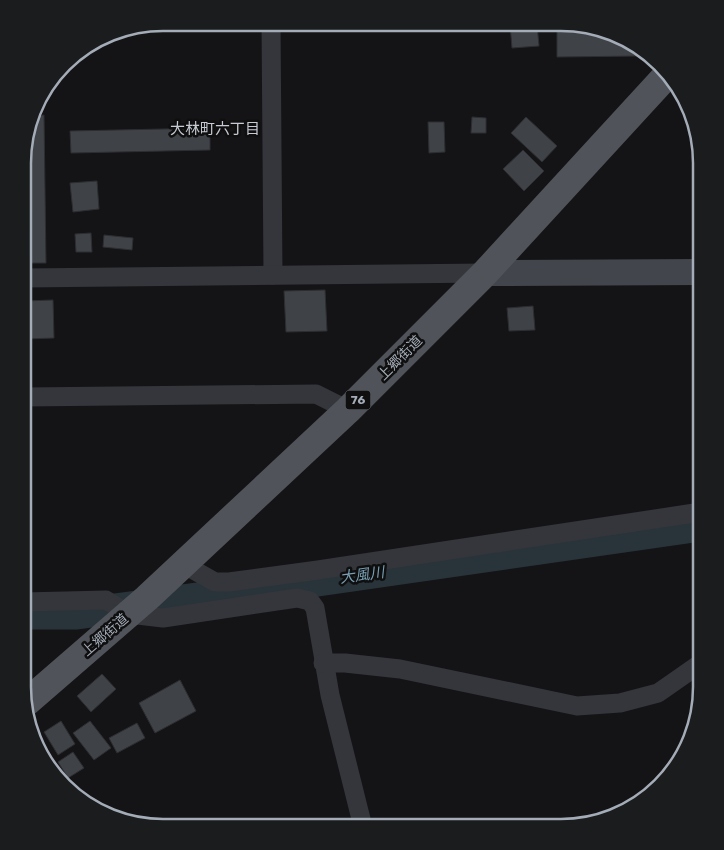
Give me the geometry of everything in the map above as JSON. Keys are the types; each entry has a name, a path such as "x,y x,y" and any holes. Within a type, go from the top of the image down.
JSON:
{"main road":[{"name":"上郷街道","path":"32,698 129,614 348,410 485,273 662,80"}],"street":[{"path":"271,31 273,275"},
{"path":"31,278 693,272"},
{"path":"31,396 316,394 348,410"},
{"path":"183,564 215,582 230,582 692,513"},
{"path":"31,602 106,600 129,614 163,618 297,598 310,601 315,608 323,663 361,818"},
{"path":"323,663 345,663 400,669 577,706 620,703 658,693 692,669"}],"building":[{"path":"511,31 538,31 539,46 512,48"},
{"path":"557,31 578,32 611,41 637,56 557,57"},
{"path":"40,115 44,115 46,263 31,263 32,146"},
{"path":"472,117 486,118 486,133 471,133"},
{"path":"526,117 557,146 542,162 511,133"},
{"path":"428,122 444,122 445,152 429,153"},
{"path":"210,128 210,150 71,153 70,131"},
{"path":"523,150 544,171 524,191 503,169"},
{"path":"97,181 99,209 73,212 70,183"},
{"path":"91,233 92,252 76,252 75,234"},
{"path":"104,235 133,238 132,250 103,247"},
{"path":"325,290 327,331 286,332 284,291"},
{"path":"53,300 54,338 31,339 31,301"},
{"path":"533,306 535,330 509,331 507,308"},
{"path":"102,674 116,689 91,712 77,696"},
{"path":"180,680 196,711 155,733 139,703"},
{"path":"61,721 75,744 58,755 44,732"},
{"path":"90,721 111,748 94,760 73,733"},
{"path":"137,723 145,738 117,753 109,738"},
{"path":"73,752 84,768 68,778 58,762"}],"waterway":[{"name":"大風川","path":"31,614 77,614 692,527"}],"district":[{"name":"大林町六丁目","path":"215,129"}]}
